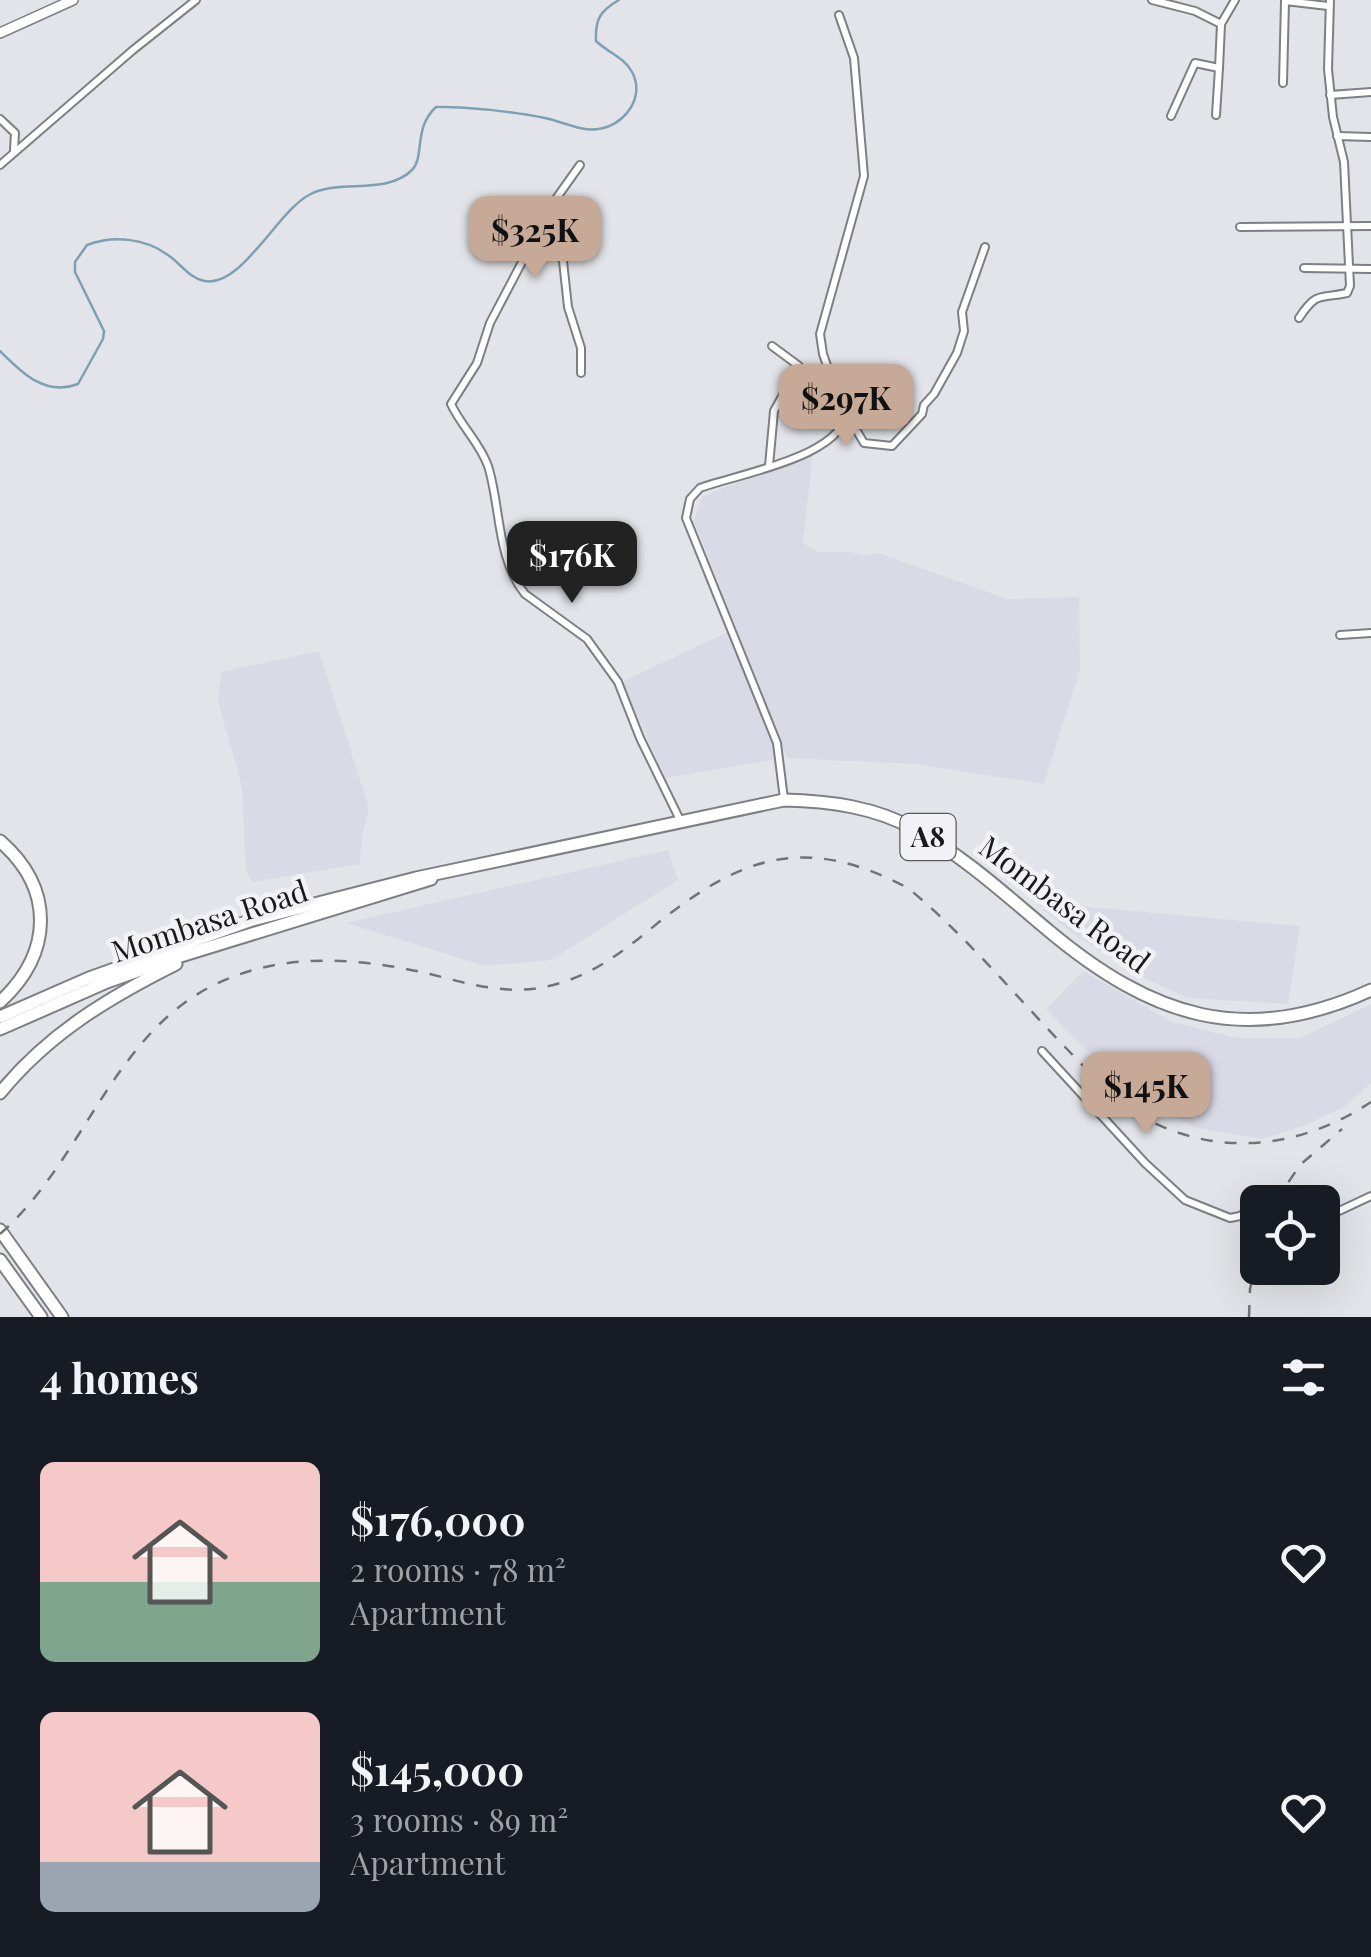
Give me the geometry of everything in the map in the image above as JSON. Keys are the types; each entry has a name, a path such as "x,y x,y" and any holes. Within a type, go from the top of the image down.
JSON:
{"highway":[{"name":"Mombasa Road","path":"0,1018 44,996 227,927 343,896 784,800 862,809 916,829 954,854 1094,966 1120,984 1170,1006 1223,1018 1279,1020 1332,1007 1371,990"},
{"path":"0,842 29,875 41,920 33,960 0,1002"},
{"name":"Mombasa Road","path":"0,1029 107,982 316,912 419,886 439,875"},
{"path":"0,1094 66,1027 109,998 202,951"},
{"path":"0,1230 62,1317"},
{"path":"0,1260 42,1317"}],"main road":[{"path":"0,33 73,0"}],"street":[{"path":"0,164 196,0"},
{"path":"1152,0 1195,11 1221,24"},
{"path":"1216,115 1221,24 1235,0"},
{"path":"1283,83 1284,0 1329,3 1330,95 1344,162 1351,270 1347,293 1312,299 1299,318"},
{"path":"840,15 854,58 864,176 820,334 832,380 864,443 892,446 914,424 958,353 964,330 962,312 985,247"},
{"path":"1171,116 1195,63 1218,68"},
{"path":"1330,95 1371,92"},
{"path":"0,119 15,133 17,142 12,154"},
{"path":"1337,136 1371,137"},
{"path":"580,165 553,203 490,322 477,362 451,404 486,462 504,548 518,586 588,639 618,682 681,823"},
{"path":"546,220 550,239 562,261 568,307 581,348 580,374"},
{"path":"1240,227 1371,226"},
{"path":"1304,268 1371,269"},
{"path":"768,466 774,410 799,366 772,346"},
{"path":"784,800 777,742 686,518 690,499 700,488 820,448 842,429 848,415"},
{"path":"1340,634 1371,633"},
{"path":"1042,1051 1145,1164 1185,1200 1230,1218 1240,1216"},
{"path":"1340,1211 1371,1196"}],"shaded area":[{"path":"813,452 803,543 818,552 862,556 879,553 1007,599 1079,597 1080,669 1044,784 915,764 787,758 694,521 702,497"},
{"path":"728,632 778,759 666,778 621,682"},
{"path":"319,651 369,808 360,864 252,882 246,871 242,787 218,701 221,672"},
{"path":"668,850 678,880 551,960 485,966 346,923"},
{"path":"1047,903 1300,926 1288,1004 1188,998 1140,976 1078,937 1043,910"},
{"path":"1083,971 1172,1022 1238,1038 1300,1038 1371,1004 1371,1083 1344,1107 1263,1139 1196,1128 1129,1093 1046,1009"}],"waterway":[{"path":"0,351 44,385 78,384 104,331 75,272 75,262 87,245 118,239 139,242 159,249 200,280 219,280 246,261 309,195 321,190 389,182 412,170 424,124 436,107 520,114 585,129 616,122 630,109 636,82 625,62 596,41 596,33 600,16 619,0"}],"railway":[{"path":"0,1234 53,1173 146,1038 208,988 262,968 318,961 374,964 504,989 549,986 608,961 720,881 749,867 778,860 839,861 908,888 969,945 1095,1078 1152,1122 1208,1140 1264,1142 1319,1129 1371,1102"},
{"path":"1286,1185 1300,1165 1342,1129"},
{"path":"1249,1317 1251,1285"}]}
